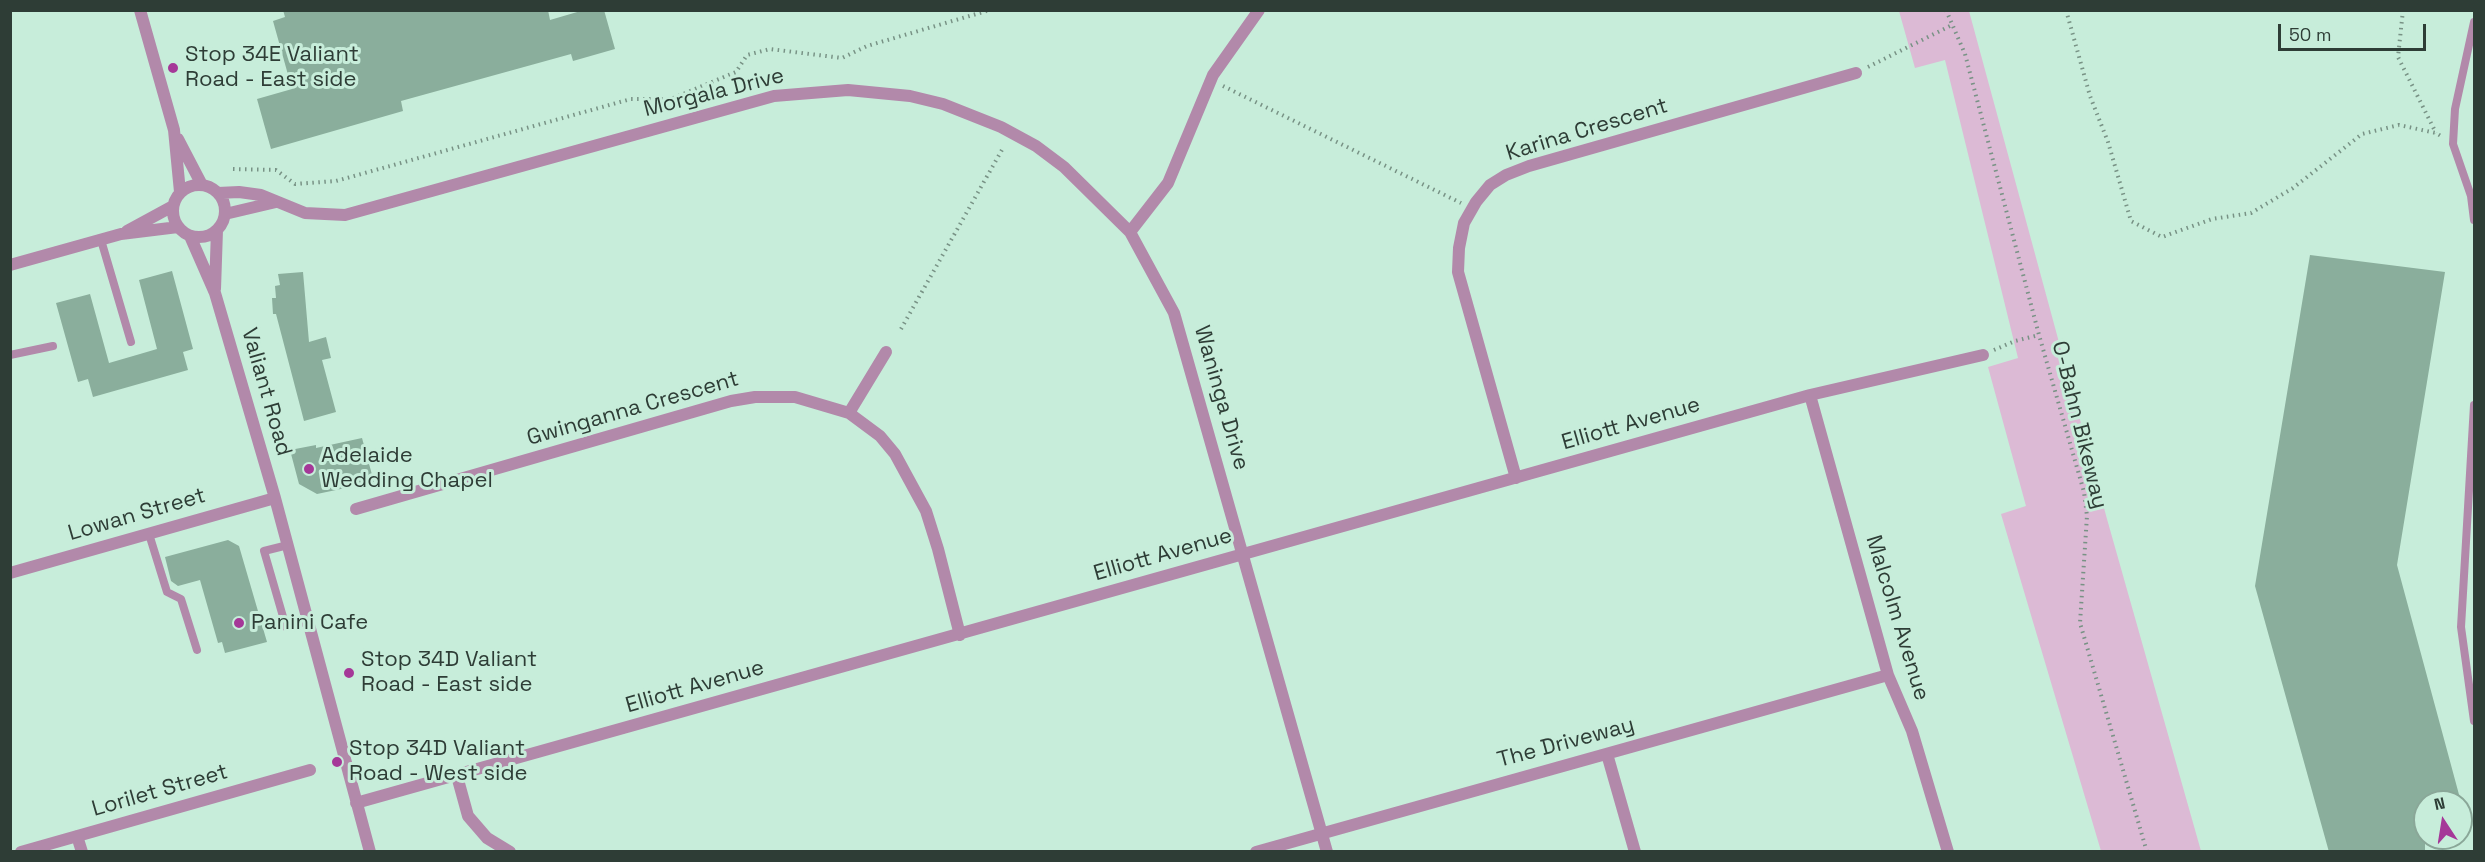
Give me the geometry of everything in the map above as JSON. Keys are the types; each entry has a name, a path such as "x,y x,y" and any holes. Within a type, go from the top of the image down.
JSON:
{"street":[{"path":"140,10 174,130 180,192 173,206 173,215 178,227 190,236 207,236 217,230 225,214 224,205 218,193 202,185 192,186 180,192"},
{"path":"1130,232 1168,183 1211,80 1259,10"},
{"name":"Karina Crescent","path":"1516,478 1458,272 1464,223 1490,186 1506,175 1529,166 1856,73"},
{"name":"Morgala Drive","path":"218,193 239,192 261,195 306,213 345,215 774,96 848,90 910,96 943,104 1001,127 1036,146 1064,167 1090,190 1130,232"},
{"path":"174,130 202,185"},
{"path":"225,214 277,202"},
{"path":"121,234 173,206"},
{"path":"10,265 121,234 178,227"},
{"name":"Valiant Road","path":"215,293 217,230"},
{"name":"Waninga Drive","path":"1130,232 1174,313 1327,852"},
{"name":"Valiant Road","path":"190,236 215,293 275,498 370,852"},
{"path":"849,413 886,352"},
{"name":"Elliott Avenue","path":"356,802 457,776 1810,395 1983,355"},
{"name":"Malcolm Avenue","path":"1810,395 1888,675 1912,731 1948,852"},
{"name":"Gwinganna Crescent","path":"356,509 731,401 754,397 795,397 849,413 880,436 895,454 926,512 960,635"},
{"name":"Lowan Street","path":"10,573 275,498"},
{"name":"The Driveway","path":"1256,852 1888,675"},
{"path":"1607,754 1635,852"},
{"name":"Lorilet Street","path":"21,852 310,770"},
{"path":"457,776 468,816 472,822 487,838 510,852"},
{"path":"77,836 82,852"}],"lane":[{"path":"2475,21 2455,109 2453,144 2471,196 2475,220"},
{"path":"101,240 131,342"},
{"path":"10,355 52,346"},
{"path":"2475,405 2461,627 2475,722"},
{"path":"149,534 167,592 182,599 197,650"},
{"path":"288,545 264,551 286,627 309,621"}],"path":[{"path":"233,169 276,170 295,184 336,182 631,99 671,99 736,72 747,55 770,49 842,58 867,45 990,10"},
{"name":"O-Bahn Bikeway","path":"1946,10 1965,54 2039,335 2084,492 2087,516 2080,623 2147,852"},
{"path":"2066,10 2090,96 2108,142 2131,221 2162,237 2212,219 2251,213 2293,188 2362,134 2399,125 2436,133 2453,144"},
{"path":"2403,10 2398,57 2436,133"},
{"path":"1856,73 1952,26"},
{"path":"1211,80 1472,209"},
{"path":"901,329 1003,148"},
{"path":"1983,355 2015,341 2039,335"}],"shaded area":[{"path":"1899,11 1969,11 2107,519 2201,851 2101,851 2001,514 2026,506 1988,367 2018,358 1945,60 1915,68"}],"building":[{"path":"283,10 548,10 550,20 584,10 604,10 615,49 573,61 571,54 401,101 403,111 271,149 257,99 292,89 273,21 285,17"},
{"path":"2310,255 2445,272 2397,565 2458,790 2413,790 2413,850 2425,850 2425,852 2329,852 2255,586"},
{"path":"172,271 193,349 183,352 188,370 93,397 88,379 78,382 56,303 90,294 109,363 157,349 139,280"},
{"path":"303,272 309,342 326,337 331,358 322,360 336,412 304,421 276,314 273,314 272,298 276,298 275,286 280,285 278,274"},
{"path":"362,438 374,482 317,494 299,484 290,450 316,445 316,448"},
{"path":"228,540 239,546 267,642 225,653 222,642 218,643 200,580 178,586 171,581 165,557"}],"place":[{"name":"Stop 34E Valiant Road - East side","path":"173,68"},
{"name":"Adelaide Wedding Chapel","path":"309,469"},
{"name":"Panini Cafe","path":"239,623"},
{"name":"Stop 34D Valiant Road - East side","path":"349,673"},
{"name":"Stop 34D Valiant Road - West side","path":"337,762"}]}
